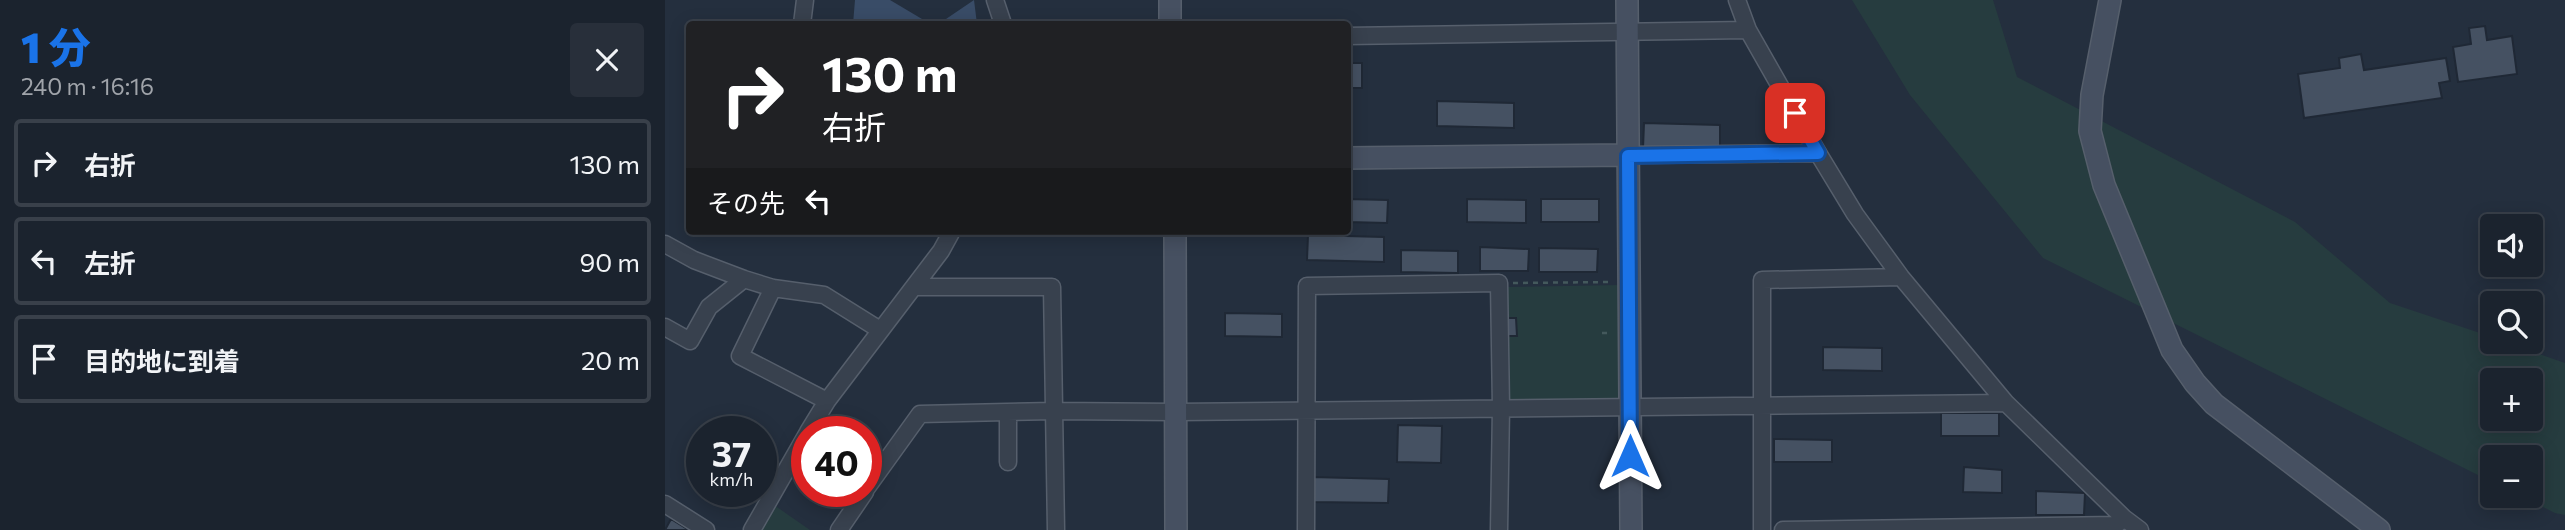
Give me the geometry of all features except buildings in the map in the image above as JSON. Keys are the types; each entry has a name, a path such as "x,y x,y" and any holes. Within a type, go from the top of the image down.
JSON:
{"street":[{"path":"802,21 805,0"},
{"path":"995,0 1002,21"},
{"path":"1170,0 1170,21"},
{"path":"1627,0 1631,530"},
{"path":"1737,0 1748,30 1855,215 1901,277 2006,402 2119,524"},
{"path":"2110,0 2092,95 2090,131 2104,185 2172,350 2195,383 2214,404 2379,530"},
{"path":"1351,36 1748,30"},
{"path":"1351,158 1818,153"},
{"path":"818,416 914,288 950,235"},
{"path":"1175,235 1176,530"},
{"path":"665,244 695,260 744,279 773,288 824,295 880,330"},
{"path":"1762,530 1762,280 1901,277"},
{"path":"665,327 690,341 709,307 744,279"},
{"path":"1305,530 1307,286 1499,283 1499,530"},
{"path":"914,288 1052,287 1056,530"},
{"path":"773,288 740,356 827,401"},
{"path":"882,467 920,414 2006,402"},
{"path":"1008,412 1008,462"},
{"path":"752,530 791,459"},
{"path":"665,504 706,530"},
{"path":"838,530 854,507"},
{"path":"1783,530 2119,524 2140,530"}],"path":[{"path":"1499,283 1629,282"}],"green space":[{"path":"1852,0 1993,0 2017,77 2295,222 2390,303 2480,333 2480,354 2540,354 2565,363 2565,515 2543,507 2543,445 2480,445 2480,476 2043,258 1910,95"},
{"path":"1619,285 1622,399 1509,401 1505,287"},
{"path":"773,507 777,507 810,530 761,530"}],"water":[{"path":"855,0 890,0 922,19 931,21 853,21"},
{"path":"974,0 977,21 939,21 946,19"}],"route":[{"path":"1630,456 1628,156 1818,153 1795,113"}]}
